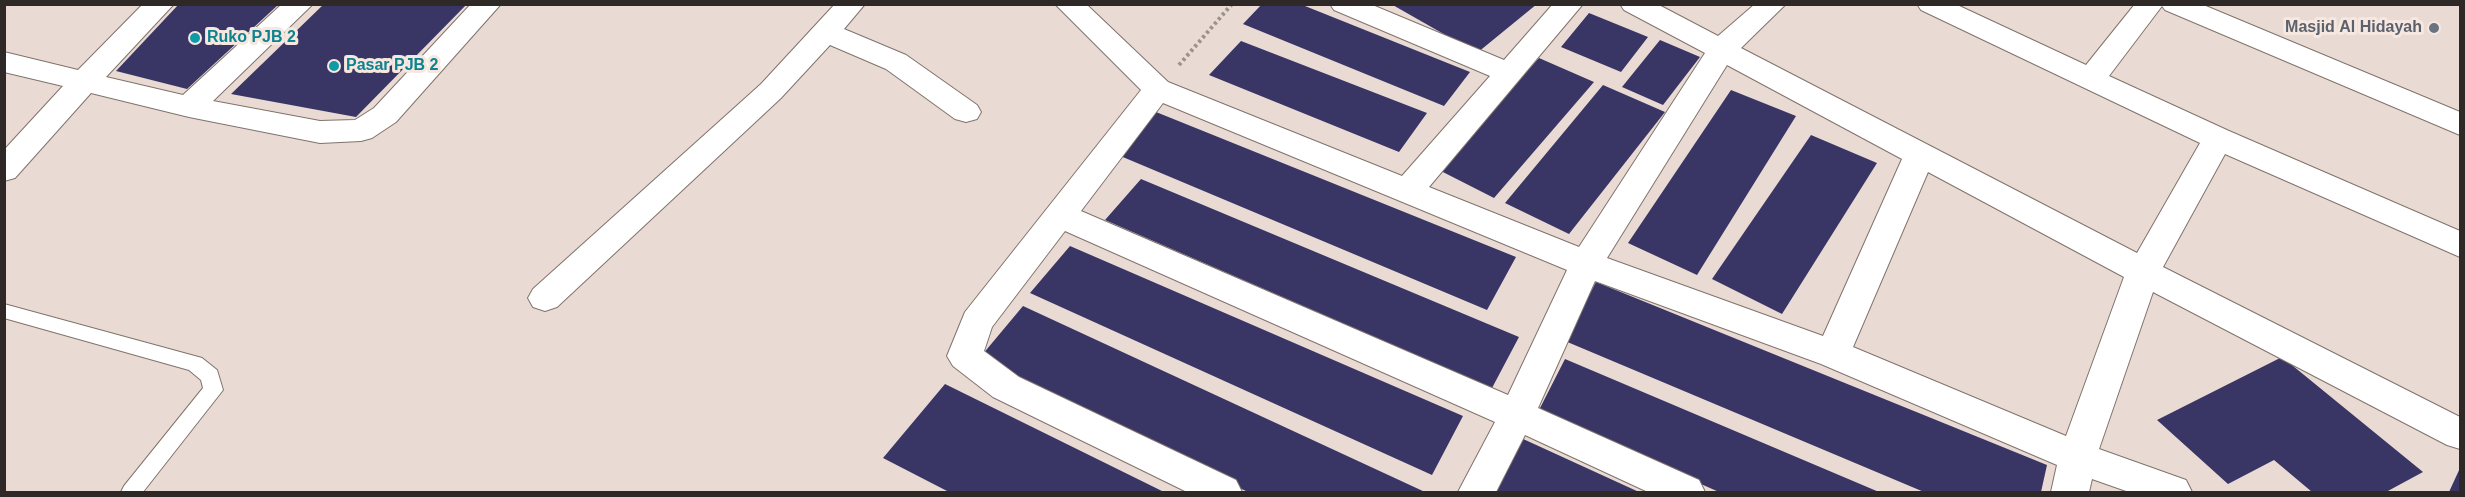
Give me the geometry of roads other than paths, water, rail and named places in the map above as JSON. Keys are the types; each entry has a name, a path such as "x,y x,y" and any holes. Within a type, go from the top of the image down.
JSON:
{"street":[{"path":"4,170 84,82 160,4"},
{"path":"189,108 299,4"},
{"path":"4,62 189,108 320,132 361,130 385,115 487,4"},
{"path":"1069,4 1158,89 1586,264 1833,354 2077,457 2173,492"},
{"path":"1344,4 1509,73"},
{"path":"1406,192 1569,4"},
{"path":"1634,4 2143,272 2460,434"},
{"path":"1477,492 1517,415 1586,264 1722,49 1772,4"},
{"path":"1930,4 2218,139 2460,245"},
{"path":"2091,79 2150,4"},
{"path":"2175,4 2460,124"},
{"path":"545,298 764,98 837,13 896,62 966,112"},
{"path":"1158,89 977,322 965,356 1006,387 1223,492"},
{"path":"2070,492 2077,457 2143,272 2218,139"},
{"path":"1833,354 1920,154"},
{"path":"1061,216 1517,415 1686,492"}],"lane":[{"path":"4,311 195,364 210,376 213,390 131,492"}],"place":[{"name":"Masjid Al Hidayah","path":"2434,28"},
{"name":"Ruko PJB 2","path":"195,38"},
{"name":"Pasar PJB 2","path":"334,66"}]}
